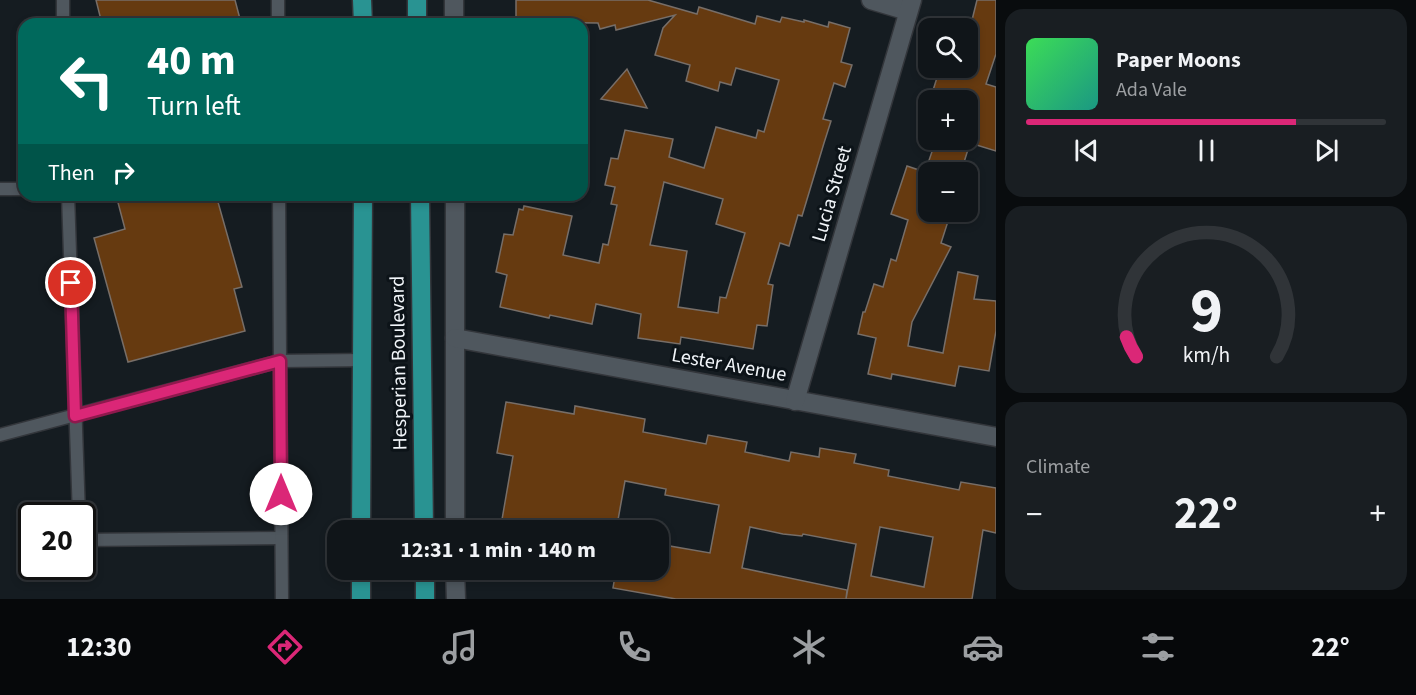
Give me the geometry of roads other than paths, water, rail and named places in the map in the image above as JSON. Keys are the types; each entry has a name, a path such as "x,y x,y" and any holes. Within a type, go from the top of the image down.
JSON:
{"main road":[{"path":"363,0 363,18"},
{"path":"417,0 417,18"},
{"name":"Hesperian Boulevard","path":"361,520 363,201"},
{"name":"Hesperian Boulevard","path":"420,201 424,520"},
{"path":"361,580 361,599"},
{"path":"425,580 425,599"}],"street":[{"path":"454,0 454,18"},
{"path":"871,0 910,5"},
{"name":"Lucia Street","path":"795,400 910,5"},
{"path":"454,201 455,520"},
{"name":"Lester Avenue","path":"455,338 996,437"},
{"path":"455,580 456,599"}],"lane":[{"path":"63,0 63,18"},
{"path":"278,0 278,18"},
{"path":"0,189 18,189"},
{"path":"68,201 78,502"},
{"path":"279,201 282,599"},
{"path":"0,435 280,361 363,360"},
{"path":"96,540 281,538"}]}
